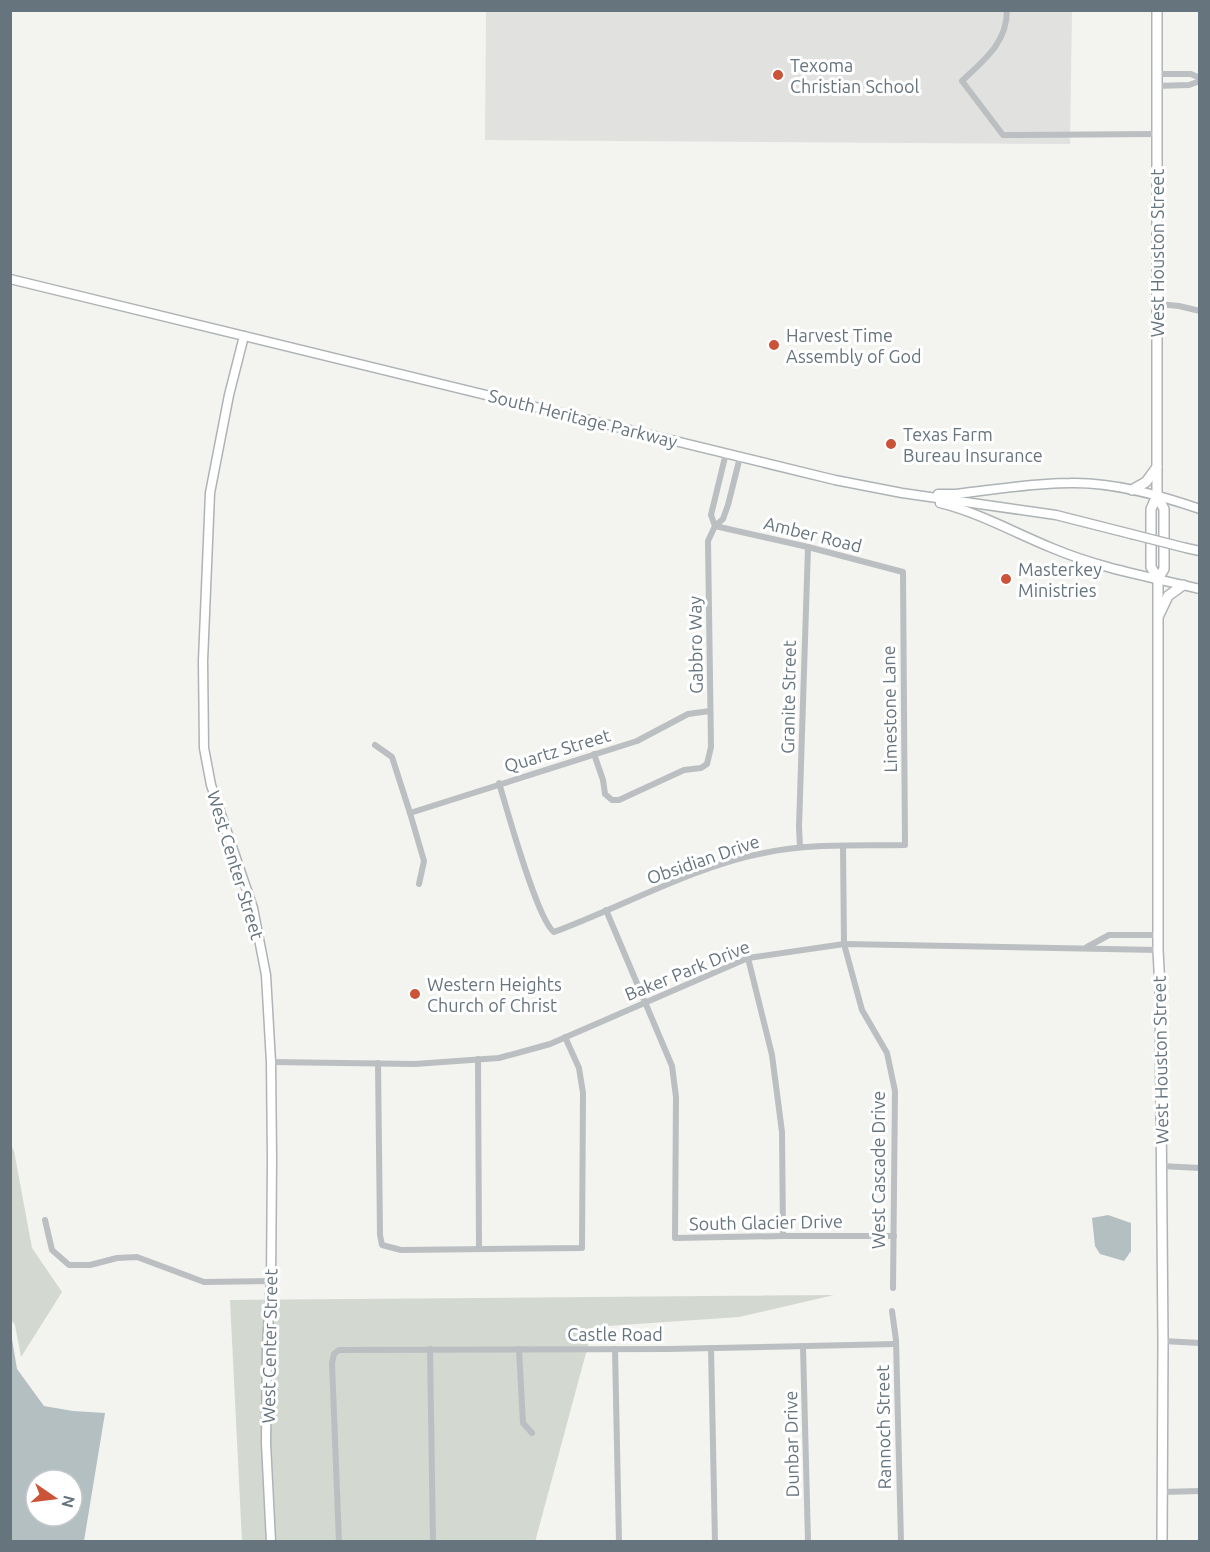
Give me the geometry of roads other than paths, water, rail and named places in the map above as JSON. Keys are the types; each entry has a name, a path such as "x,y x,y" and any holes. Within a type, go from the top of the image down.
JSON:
{"main road":[{"name":"West Houston Street","path":"1157,10 1157,496 1151,509 1151,567 1158,579 1158,950 1163,1341 1162,1542"},
{"name":"South Heritage Parkway","path":"10,279 835,480 902,493 1056,515 1200,551"},
{"name":"West Center Street","path":"244,336 229,395 210,493 203,661 204,748 211,785 253,908 266,975 271,1062 271,1281 267,1346 267,1443 271,1542"},
{"path":"1132,490 1146,482 1157,467"},
{"path":"902,493 956,494 1071,483 1105,485 1132,490 1200,509"},
{"path":"902,493 974,514 1078,558 1200,589"},
{"path":"1158,618 1168,596 1183,585"}],"street":[{"path":"1007,10 1005,28 997,47 962,81 1004,135 1156,134"},
{"path":"1156,74 1191,74 1200,80"},
{"path":"1156,86 1189,85 1200,80"},
{"path":"1158,304 1200,311"},
{"name":"Gabbro Way","path":"715,526 711,515 726,453"},
{"name":"Gabbro Way","path":"594,754 605,794 612,800 619,800 684,770 700,768 707,764 711,747 708,541 715,526 723,519 740,457"},
{"name":"Amber Road","path":"715,526 808,547 903,573"},
{"name":"Granite Street","path":"800,847 808,547"},
{"name":"Limestone Lane","path":"903,573 905,845"},
{"name":"Quartz Street","path":"410,813 637,741 687,714 710,711"},
{"path":"375,745 392,757 410,813 424,861 419,884"},
{"name":"Obsidian Drive","path":"499,783 533,890 548,927 554,932 673,882 762,853 800,847 905,845"},
{"name":"West Cascade Drive","path":"843,846 844,944 862,1010 887,1053 895,1091 893,1288"},
{"path":"606,910 645,1002"},
{"path":"1084,948 1109,935 1158,935"},
{"name":"Baker Park Drive","path":"271,1062 415,1064 499,1058 550,1044 748,958 844,944 1158,950"},
{"path":"748,958 772,1055 782,1132 783,1236"},
{"name":"South Glacier Drive","path":"645,1002 672,1066 676,1097 675,1238 894,1236"},
{"path":"378,1064 382,1245 401,1250 582,1248 582,1093 579,1068 565,1037"},
{"path":"478,1059 479,1249"},
{"path":"1161,1166 1200,1168"},
{"path":"45,1220 52,1250 69,1265 90,1265 117,1258 137,1257 204,1282 271,1281"},
{"name":"Rannoch Street","path":"892,1311 896,1344 901,1542"},
{"path":"1163,1341 1200,1343"},
{"name":"Castle Road","path":"339,1542 332,1363 334,1354 339,1350 711,1348 896,1344"},
{"name":"Dunbar Drive","path":"804,1346 808,1542"},
{"path":"711,1348 715,1542"},
{"path":"430,1349 433,1542"},
{"path":"519,1349 523,1423 532,1433"},
{"path":"615,1349 619,1542"},
{"path":"1162,1492 1200,1491"}],"place":[{"name":"Texoma Christian School","path":"778,75"},
{"name":"Harvest Time Assembly of God","path":"774,345"},
{"name":"Texas Farm Bureau Insurance","path":"891,444"},
{"name":"Masterkey Ministries","path":"1006,579"},
{"name":"Western Heights Church of Christ","path":"415,994"}]}
